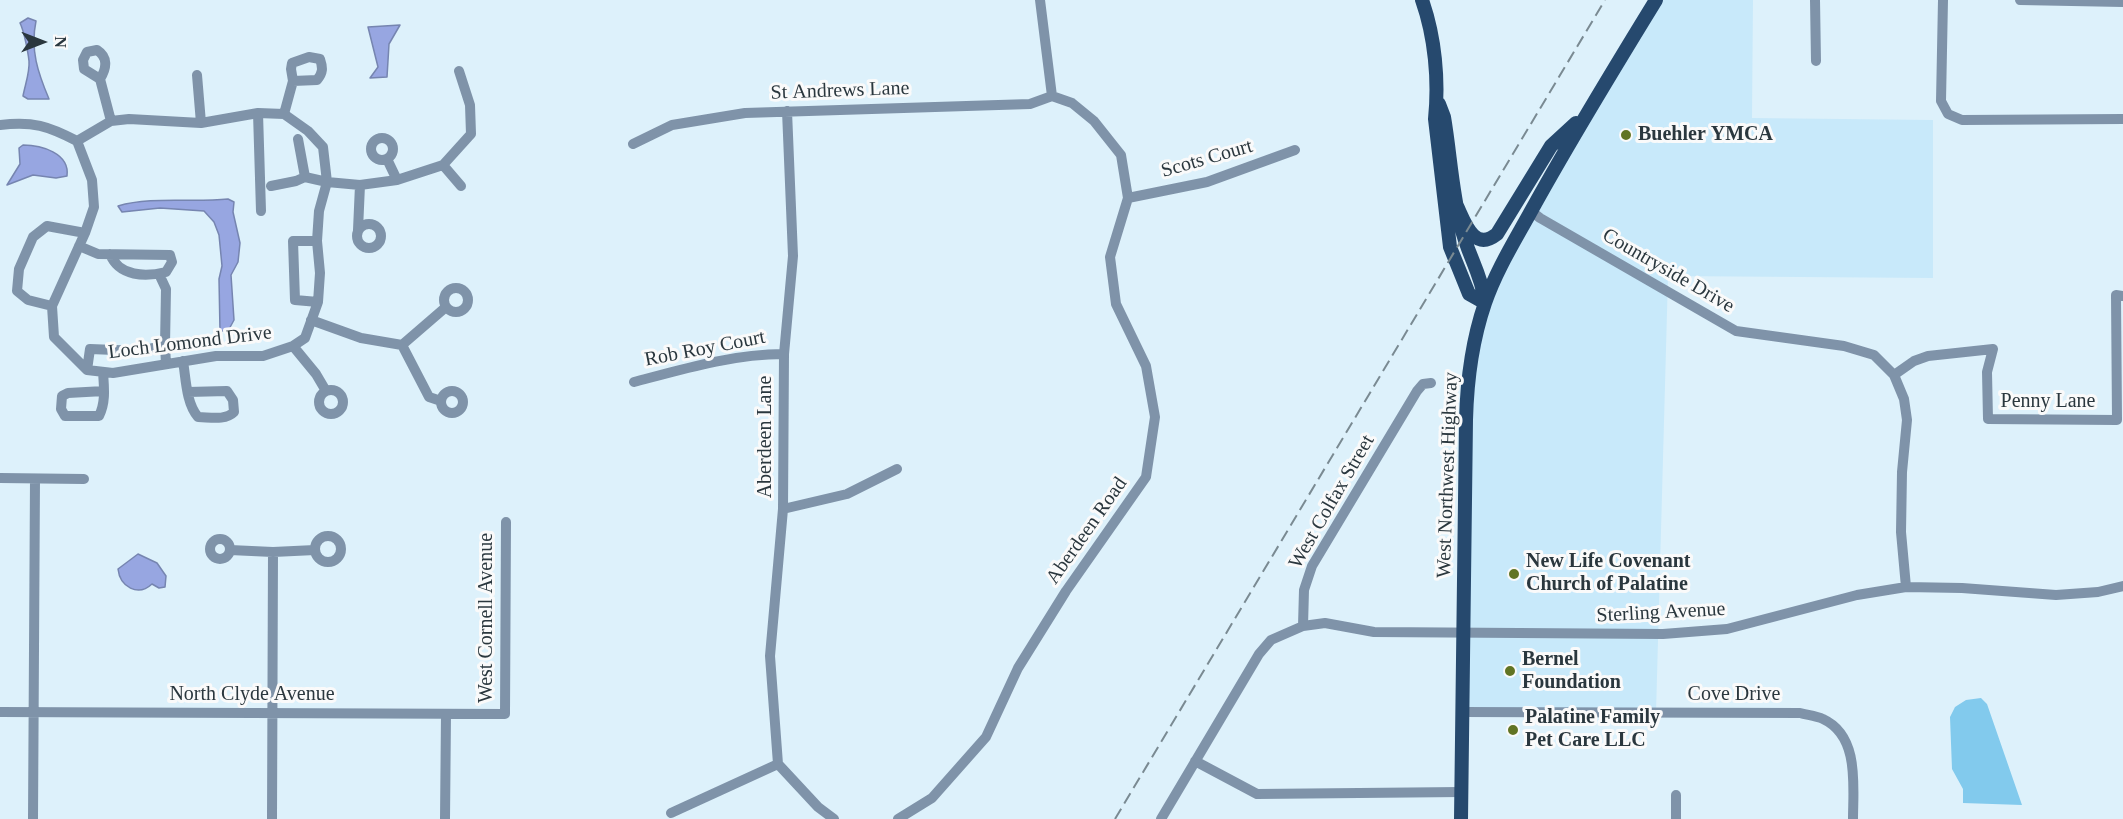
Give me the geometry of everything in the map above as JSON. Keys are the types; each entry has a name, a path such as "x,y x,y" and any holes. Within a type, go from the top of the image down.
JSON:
{"main road":[{"path":"1422,0 1431,34 1437,99 1435,119 1450,247 1469,294 1485,303"},
{"name":"West Northwest Highway","path":"1461,819 1467,380 1472,352 1485,303 1497,274 1586,114 1656,0"},
{"path":"1437,99 1444,117 1463,236 1482,281 1485,303"},
{"path":"1457,206 1470,234 1481,239 1490,239 1497,234 1551,146 1586,114"}],"street":[{"path":"1040,0 1052,96"},
{"path":"1815,0 1816,61"},
{"path":"1943,0 1941,101 1948,114 1962,120 2123,119"},
{"path":"2020,0 2123,2"},
{"path":"271,186 305,177 360,185 397,180 443,165 471,134 470,105 459,71"},
{"path":"196,75 201,123"},
{"path":"100,79 111,122"},
{"path":"0,125 23,122 52,128 77,141 111,122 139,118 201,123 258,113 284,114 293,81"},
{"name":"St Andrews Lane","path":"633,144 682,122 745,112 1030,104 1052,96"},
{"name":"Aberdeen Road","path":"898,819 932,798 986,737 1018,668 1060,601 1146,477 1155,417 1146,366 1116,304 1110,257 1128,198 1121,155 1094,121 1072,103 1052,96"},
{"name":"Aberdeen Lane","path":"778,764 770,656 783,509 784,354 793,256 787,111"},
{"path":"258,113 261,211"},
{"name":"Loch Lomond Drive","path":"77,141 92,180 94,207 85,233 52,306 54,337 87,370 113,373 216,356 263,356 293,346 305,338 318,302 319,211 327,182 323,147 308,131 284,114"},
{"path":"297,138 305,177"},
{"name":"Scots Court","path":"1128,198 1207,182 1295,150"},
{"path":"387,159 397,180"},
{"path":"443,165 460,186"},
{"path":"358,230 360,185"},
{"name":"Countryside Drive","path":"1531,211 1539,218 1736,331 1844,346 1874,355 1894,375 1904,399 1907,420 1902,472 1901,532 1906,587"},
{"path":"52,306 28,300 16,291 19,269 33,237 47,226 85,233"},
{"path":"317,241 293,241 295,300 318,302"},
{"path":"79,246 98,254 110,254 170,255 172,262 166,272 134,275 120,267 112,260 110,254"},
{"path":"159,274 166,288 166,363"},
{"name":"Penny Lane","path":"1894,375 1914,361 1928,356 1993,349 1987,372 1988,419 2117,420 2116,296 2123,296"},
{"path":"402,345 446,307"},
{"path":"311,320 361,338 402,345"},
{"path":"87,370 90,349 140,351 165,345"},
{"path":"402,345 429,397 441,401"},
{"path":"293,346 316,374 326,391"},
{"name":"Rob Roy Court","path":"634,382 688,367 755,354 784,354"},
{"path":"183,361 188,392"},
{"path":"103,372 104,391"},
{"name":"West Colfax Street","path":"1303,626 1304,590 1312,566 1417,391 1423,384 1431,383"},
{"path":"783,509 847,494 897,469"},
{"path":"0,478 84,479"},
{"path":"33,819 35,479"},
{"name":"West Cornell Avenue","path":"504,714 506,522"},
{"path":"230,550 273,552 315,550"},
{"path":"272,819 273,552"},
{"name":"Sterling Avenue","path":"1303,626 1325,623 1374,632 1663,634 1727,629 1857,595 1906,587 1962,588 2056,595 2098,592 2123,586"},
{"path":"1161,819 1259,654 1271,640 1303,626"},
{"name":"North Clyde Avenue","path":"0,712 504,714"},
{"name":"Cove Drive","path":"1462,712 1800,714 1824,720 1839,733 1852,756 1853,819"},
{"path":"445,819 446,714"},
{"path":"1195,761 1257,794 1461,792"},
{"path":"671,813 778,764 818,807 834,819"},
{"path":"1676,795 1676,819"}],"shaded area":[{"path":"1656,0 1753,0 1752,118 1933,120 1933,278 1668,276 1656,713 1462,712 1466,420 1485,303"},
{"path":"28,18 36,21 34,42 36,61 49,99 28,99 23,96 29,61 20,23"},
{"path":"400,25 389,44 387,77 370,78 378,67 368,27"},
{"path":"23,145 46,149 59,156 67,168 67,176 56,178 33,175 7,185 20,164 19,148"},
{"path":"228,199 234,202 233,212 240,243 238,262 231,275 234,320 228,331 220,331 219,279 222,266 219,235 214,222 204,211 160,208 122,212 118,206 158,200"},
{"path":"138,554 157,563 166,576 165,587 159,588 152,584 147,588 136,590 122,581 118,569"},
{"path":"1981,698 1987,704 2022,805 1963,803 1963,789 1952,769 1950,717 1955,707 1966,700"}],"railway":[{"path":"1115,819 1605,0"}],"place":[{"name":"Buehler YMCA","path":"1626,135"},
{"name":"New Life Covenant Church of Palatine","path":"1514,574"},
{"name":"Bernel Foundation","path":"1510,671"},
{"name":"Palatine Family Pet Care LLC","path":"1513,730"}]}
